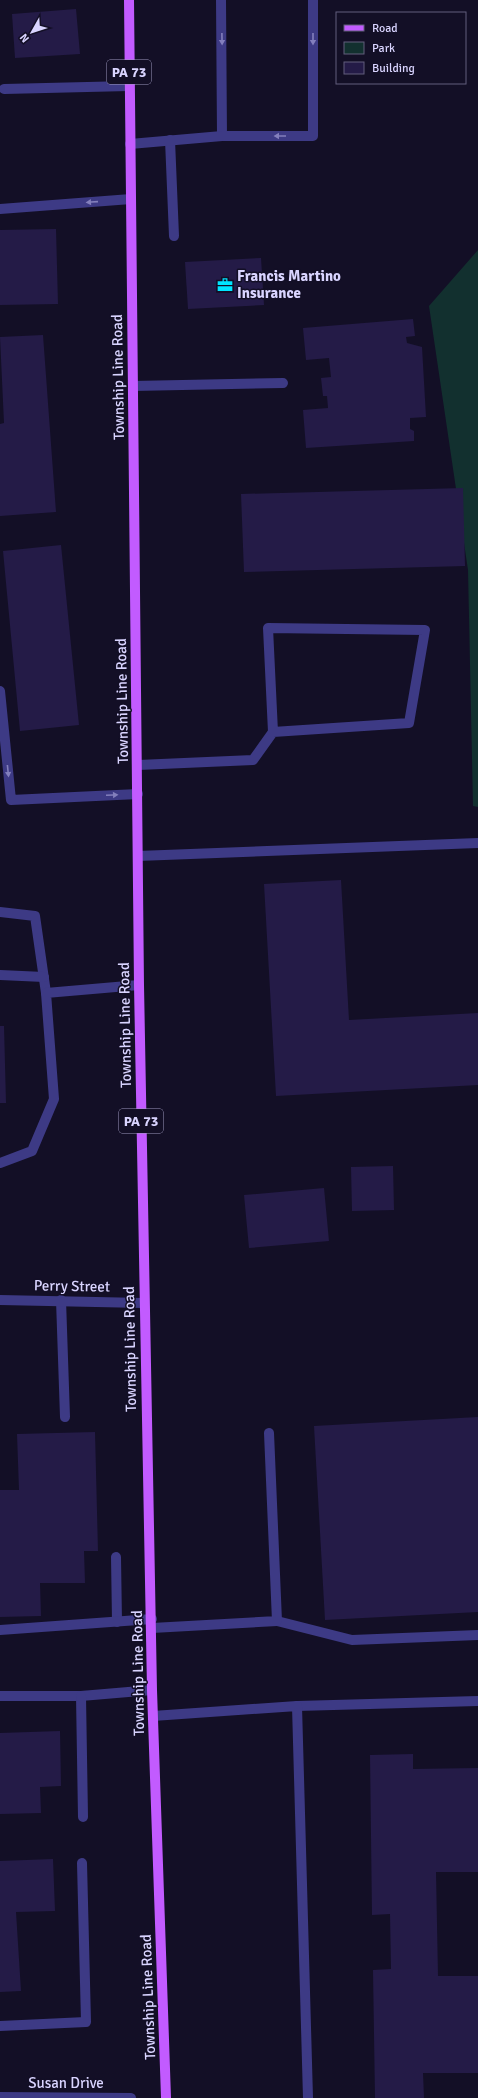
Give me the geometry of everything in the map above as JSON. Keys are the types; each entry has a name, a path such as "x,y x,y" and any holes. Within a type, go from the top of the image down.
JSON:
{"main road":[{"name":"Township Line Road","path":"129,0 138,765 139,985 144,1303 152,1624 152,1690 166,2098"}],"street":[{"path":"221,0 222,136"},
{"path":"130,144 222,136 313,136 313,0"},
{"path":"4,89 129,86"},
{"path":"170,140 174,236"},
{"path":"0,209 131,198"},
{"path":"133,386 283,383"},
{"path":"138,765 253,760 273,732 268,628 426,630 409,723 273,732"},
{"path":"0,691 11,800 138,794"},
{"path":"138,856 478,843"},
{"path":"0,912 35,916 46,993 54,1099 32,1151 0,1163"},
{"path":"0,975 44,977"},
{"path":"46,993 139,985"},
{"name":"Perry Street","path":"0,1300 61,1300 144,1303"},
{"path":"61,1300 65,1417"},
{"path":"269,1433 277,1621"},
{"path":"116,1557 117,1622"},
{"path":"0,1630 117,1622 152,1624 277,1621 352,1640 478,1636"},
{"path":"0,1696 81,1696 152,1690"},
{"path":"81,1696 83,1817"},
{"path":"153,1716 296,1706 478,1701"},
{"path":"296,1706 308,2098"},
{"path":"0,2026 86,2022 82,1863"},
{"name":"Susan Drive","path":"0,2097 131,2098"}],"green space":[{"path":"478,250 478,807 473,806 468,570 429,306"}],"building":[{"path":"76,9 80,54 15,58 12,14"},
{"path":"56,229 58,304 0,305 0,230"},
{"path":"261,258 264,305 188,309 185,262"},
{"path":"413,319 415,336 406,337 407,343 422,347 426,417 410,418 410,429 414,431 414,441 306,448 303,410 328,408 327,396 323,396 321,378 331,377 329,358 306,360 303,328"},
{"path":"43,335 56,512 0,516 0,424 4,423 0,337"},
{"path":"463,488 465,566 244,572 241,494"},
{"path":"61,545 79,725 20,731 3,551"},
{"path":"341,880 349,1020 478,1013 478,1085 276,1096 264,884"},
{"path":"0,1026 4,1026 6,1103 0,1103"},
{"path":"393,1166 394,1210 352,1211 351,1167"},
{"path":"324,1188 329,1241 249,1248 244,1195"},
{"path":"478,1417 478,1612 325,1620 314,1426"},
{"path":"95,1432 98,1551 84,1551 85,1583 40,1583 41,1616 0,1617 0,1490 19,1490 17,1434"},
{"path":"60,1731 61,1786 40,1787 41,1813 0,1814 0,1733"},
{"path":"413,1754 413,1769 478,1768 478,1872 436,1872 438,1976 478,1976 478,2073 423,2073 424,2098 375,2098 373,1970 391,1969 390,1914 372,1915 370,1755"},
{"path":"53,1859 55,1911 16,1912 21,1991 0,1992 0,1861"}],"place":[{"name":"Francis Martino Insurance","path":"225,285"}]}
